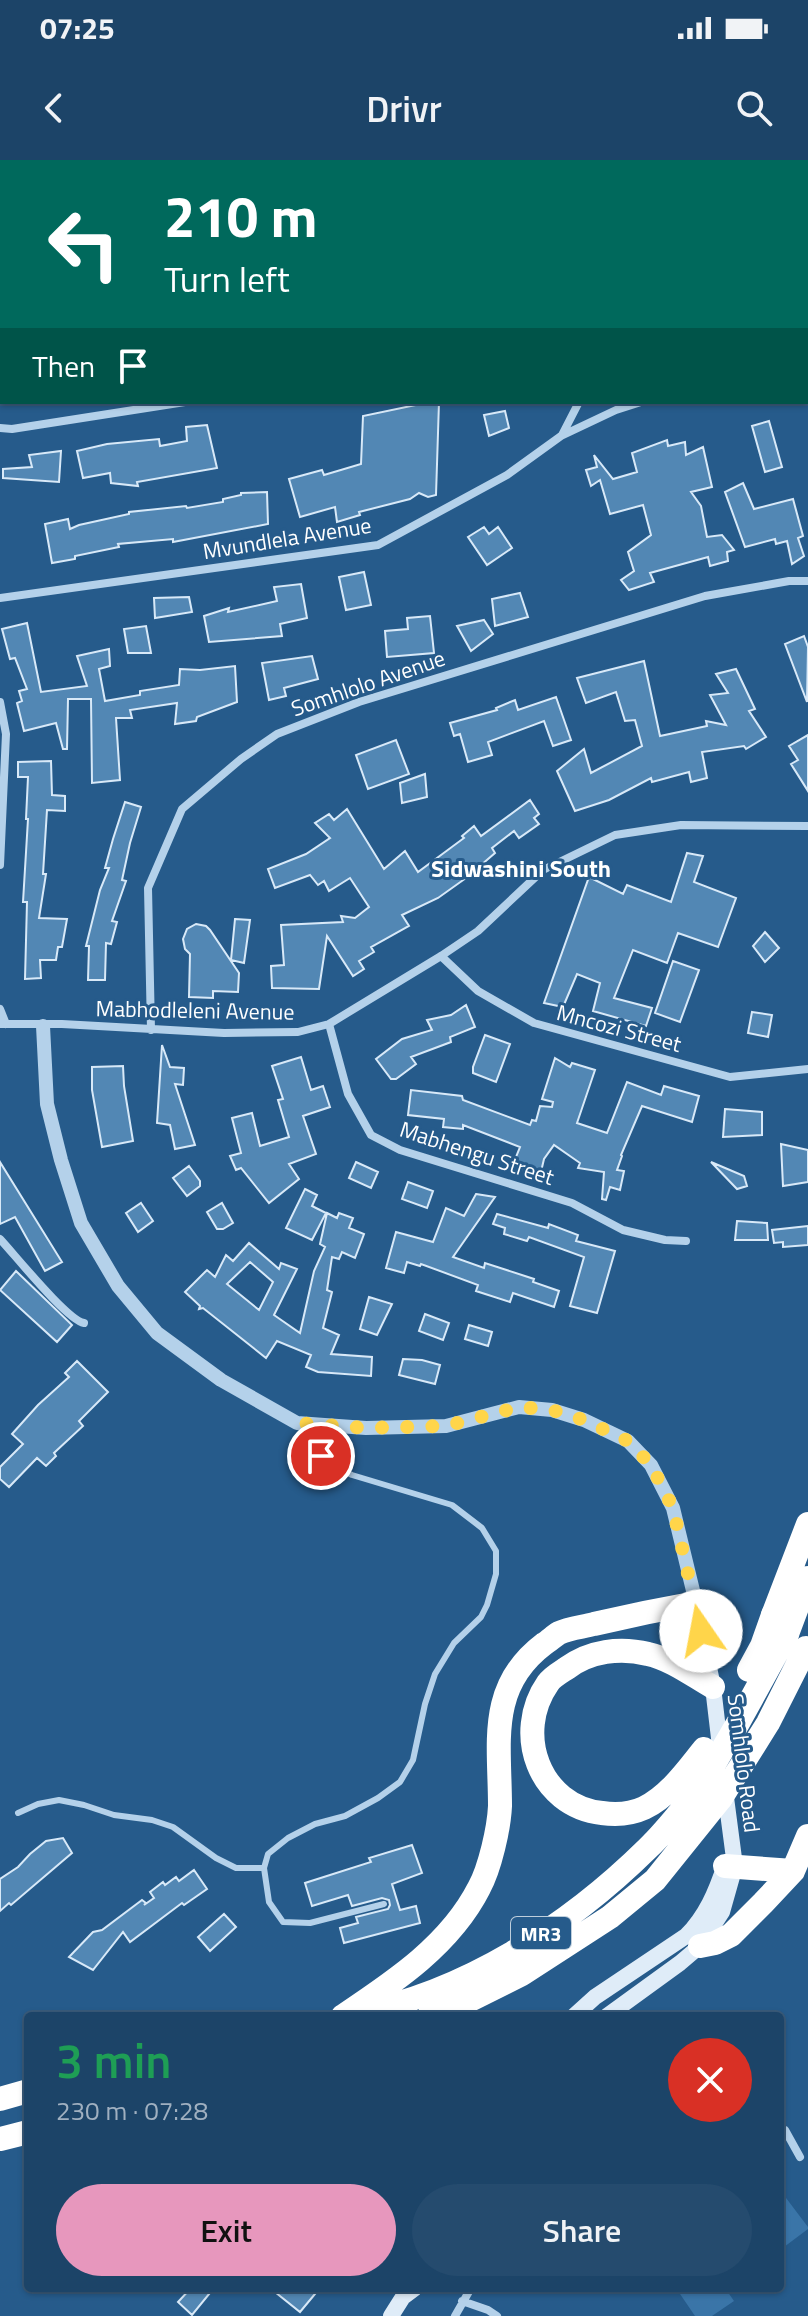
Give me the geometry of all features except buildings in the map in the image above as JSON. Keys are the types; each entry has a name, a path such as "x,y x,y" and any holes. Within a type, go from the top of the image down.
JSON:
{"highway":[{"path":"713,1687 648,1654 630,1651 585,1656 549,1681 537,1707 531,1737 535,1759 543,1777 553,1789 578,1807 593,1812 615,1814 644,1808 666,1793 704,1749 762,1646 794,1635 808,1524"},
{"name":"MR3","path":"439,2012 522,1974 610,1917 655,1880 710,1793 768,1723 808,1578"},
{"path":"349,2012 397,1980 429,1952 457,1922 480,1887 493,1846 500,1809 497,1746 501,1708 513,1675 532,1653 560,1632 696,1603"},
{"name":"MR3","path":"364,2012 446,1986 507,1956 601,1891 710,1793"},
{"path":"700,1946 731,1935 793,1871 808,1836"},
{"path":"731,1860 793,1871"},
{"path":"0,2099 24,2092"},
{"path":"0,2139 24,2133"},
{"path":"0,2154 24,2150"}],"main road":[{"name":"Somhlolo Road","path":"613,2012 700,1946 722,1912 731,1860 713,1687 696,1603"},
{"name":"Somhlolo Road","path":"578,2012 595,1997 692,1930 707,1910 731,1860"},
{"path":"391,2316 406,2292"}],"street":[{"path":"0,428 12,429 172,404"},
{"path":"561,436 578,404"},
{"name":"Mvundlela Avenue","path":"0,598 378,545 507,475 561,436 635,404"},
{"name":"Somhlolo Avenue","path":"151,1030 148,888 182,809 241,759 277,734 359,702 705,596 789,581 808,581"},
{"path":"0,702 6,734 0,865"},
{"name":"Mabhodleleni Avenue","path":"3,1024 298,1032 329,1024 441,956 478,931 543,870 615,835 681,825 808,826"},
{"name":"Mncozi Street","path":"441,956 478,991 534,1023 730,1077 808,1069"},
{"path":"0,1009 3,1024"},
{"name":"Mabhengu Street","path":"329,1024 348,1094 371,1135 400,1150 572,1203 623,1230 665,1240 686,1241"},
{"name":"Somhlolo Road","path":"43,1026 47,1104 81,1223 118,1286 157,1333 221,1380 297,1423 366,1428 446,1426 519,1407 552,1410 584,1420 628,1441 651,1465 673,1508 696,1603"},
{"path":"0,1239 78,1323 84,1323"},
{"path":"784,2130 800,2157"},
{"path":"455,2316 468,2292"},
{"path":"462,2301 497,2316"}],"lane":[{"path":"297,1423 321,1456 335,1467 452,1505 482,1528 496,1551 496,1574 487,1605 481,1617 454,1643 435,1674 413,1760 400,1782 345,1816 315,1824 288,1838 268,1854 264,1868 269,1902 283,1922 310,1923 384,1904"},
{"path":"18,1813 38,1804 59,1800 114,1815 152,1820 173,1827 216,1858 236,1868 264,1868"}],"shaded area":[{"path":"784,2195 808,2227 784,2247"},
{"path":"679,2292 728,2292 734,2301 712,2316 695,2316"}],"district":[{"name":"Sidwashini South","path":"521,868"}],"route":[{"path":"321,1456 297,1423 366,1428 446,1426 519,1407 552,1410 584,1420 628,1441 651,1465 673,1508 701,1631"}]}
